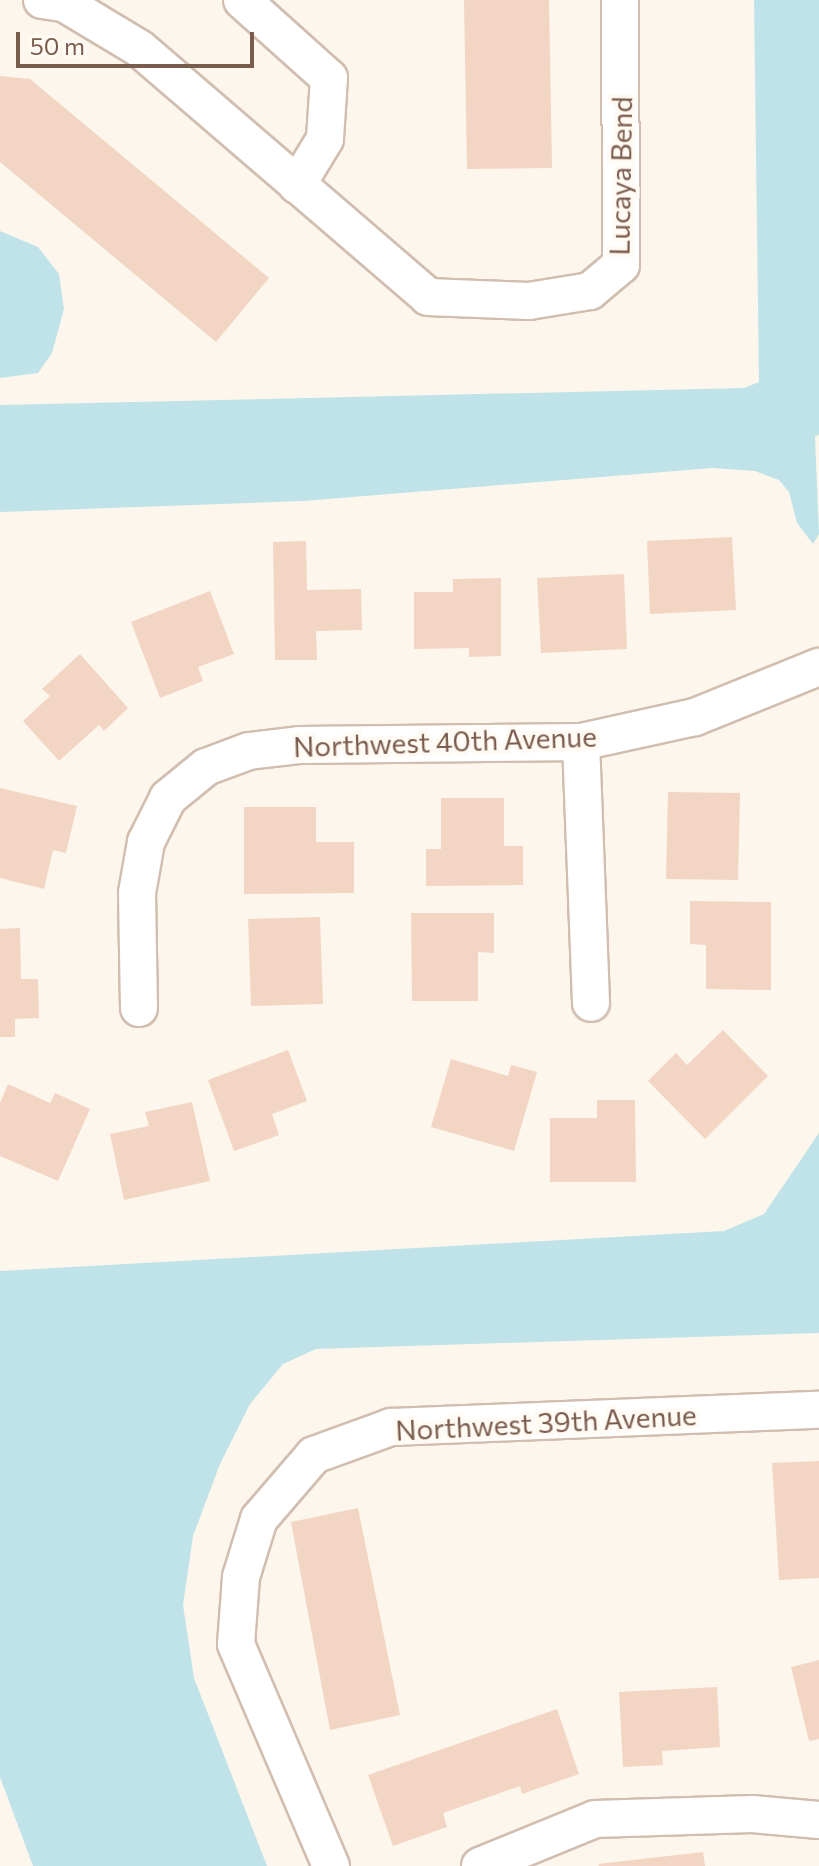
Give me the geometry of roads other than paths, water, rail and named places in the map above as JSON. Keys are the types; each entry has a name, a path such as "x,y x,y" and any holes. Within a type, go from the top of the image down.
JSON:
{"street":[{"name":"Lucaya Bend","path":"42,0 64,3 139,48 428,297 529,301 590,291 621,265 620,0"},
{"path":"242,0 329,78 325,139 297,185"},
{"name":"Northwest 40th Avenue","path":"139,1008 137,893 146,842 168,798 206,767 249,751 299,745 581,742 695,717 819,667"},
{"path":"581,742 591,1003"},
{"name":"Northwest 39th Avenue","path":"331,1866 236,1644 241,1577 259,1519 314,1455 391,1427 819,1410"},
{"path":"480,1866 595,1819 752,1814 819,1820"}],"water":[{"path":"754,0 819,0 819,434 815,437 819,534 813,544 797,523 789,492 779,480 755,471 713,468 303,501 0,512 0,405 744,388 759,382"},
{"path":"0,231 38,247 59,274 64,309 52,353 38,373 0,378"},
{"path":"819,1133 819,1333 316,1349 283,1364 250,1404 220,1464 193,1536 183,1605 194,1678 267,1866 33,1866 0,1777 0,1271 724,1231 764,1214"}]}
